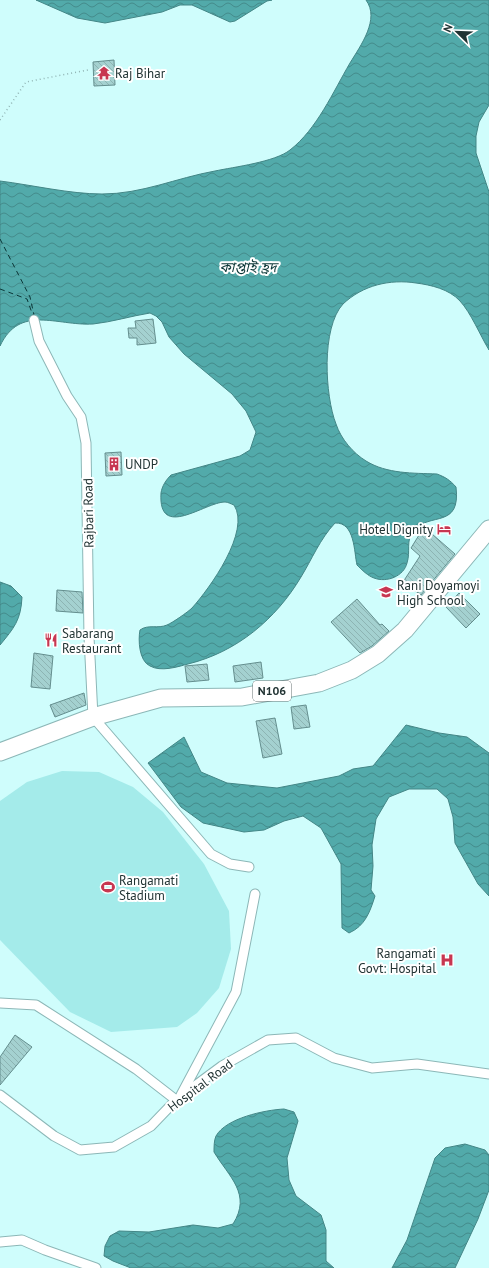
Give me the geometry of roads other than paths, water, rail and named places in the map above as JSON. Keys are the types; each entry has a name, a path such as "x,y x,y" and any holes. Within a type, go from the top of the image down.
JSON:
{"highway":[{"name":"N106","path":"0,752 93,717 161,698 242,697 319,683 352,670 378,654 405,630 489,529"}],"street":[{"name":"Rajbari Road","path":"34,320 39,341 67,396 81,417 86,443 88,637 93,717"},
{"path":"93,717 211,854 230,864 249,867"},
{"path":"0,1003 36,1005 136,1069 178,1099 236,992 255,894"},
{"name":"Hospital Road","path":"0,1095 54,1136 80,1150 114,1147 150,1126 178,1099 222,1066 268,1040 296,1038 334,1058 372,1068 417,1064 489,1074"},
{"path":"0,1242 22,1240 45,1250 96,1268"}],"water":[{"path":"36,0 272,0 267,1 235,21 230,22 192,5 180,5 162,12 105,23 77,18"},
{"name":"কাপ্তাই হ্রদ","path":"366,0 489,0 489,105 479,122 476,136 476,153 489,192 489,350 468,312 456,297 451,293 434,286 406,282 377,285 351,297 343,304 336,315 331,329 328,345 327,362 329,397 332,412 338,430 348,445 366,461 374,465 391,471 437,474 452,482 456,487 454,509 443,518 428,522 414,530 411,534 409,542 408,559 405,568 399,575 384,580 372,577 365,573 357,565 350,532 342,524 335,523 321,542 301,577 280,607 254,632 223,651 206,659 174,668 154,668 146,663 141,655 139,644 140,630 146,627 160,627 167,625 192,608 200,599 218,573 233,544 237,529 238,516 234,505 225,502 184,516 175,517 167,515 162,507 161,493 163,486 171,475 240,456 250,450 256,432 246,411 232,394 184,354 169,337 162,322 150,313 93,324 40,320 28,321 18,325 8,333 0,346 0,181 77,193 117,193 145,189 201,174 254,164 275,158 290,150 300,141 316,121 331,98 364,40 370,24 370,7"},
{"path":"0,582 11,586 22,597 20,612 16,623 0,645"},
{"path":"406,725 439,733 467,737 489,753 489,896 478,884 455,843 453,817 448,799 437,789 409,789 389,797 376,819 372,845 373,866 371,890 375,896 366,918 359,927 349,933 342,928 341,864 321,828 303,816 284,821 264,830 244,832 203,823 181,807 148,763 184,737 201,772 227,783 277,788 339,776 353,769 373,766"},
{"path":"284,1109 294,1112 298,1121 287,1158 289,1180 296,1196 321,1215 326,1230 326,1261 334,1268 131,1268 104,1256 105,1246 110,1236 119,1231 149,1232 193,1225 218,1228 233,1224 240,1204 239,1195 232,1178 214,1152 214,1142 216,1136 228,1124 247,1116"},
{"path":"465,1144 485,1150 489,1155 489,1190 478,1219 455,1268 392,1268 407,1240 435,1158 445,1148"}],"place":[{"name":"Raj Bihar","path":"104,73"},
{"name":"UNDP","path":"114,464"},
{"name":"Hotel Dignity","path":"444,529"},
{"name":"Rani Doyamoyi High School","path":"386,592"},
{"name":"Sabarang Restaurant","path":"51,640"},
{"name":"Rangamati Stadium","path":"108,887"},
{"name":"Rangamati Govt: Hospital","path":"447,960"}]}
